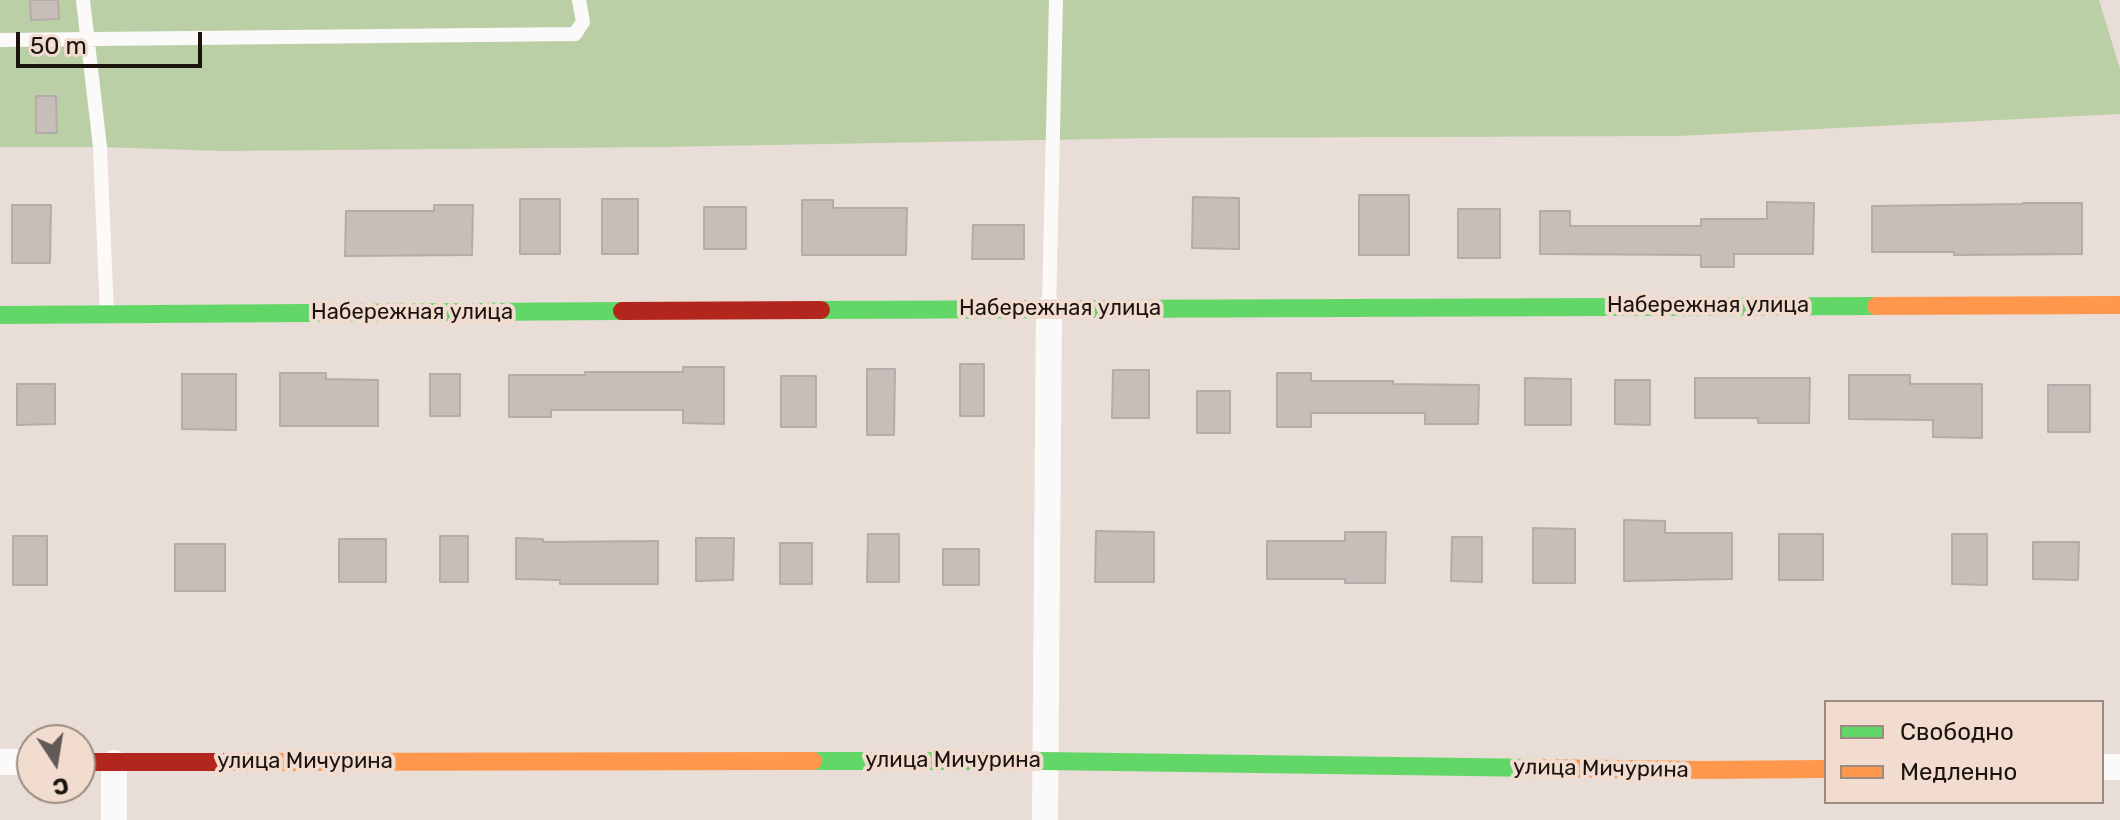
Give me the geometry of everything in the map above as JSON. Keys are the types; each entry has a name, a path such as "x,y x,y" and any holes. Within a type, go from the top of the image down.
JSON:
{"street":[{"name":"Набережная улица","path":"0,315 2120,305"},
{"path":"1045,820 1049,308"},
{"name":"улица Мичурина","path":"96,762 1044,761 1824,769"},
{"path":"114,763 114,820"}],"lane":[{"path":"83,0 100,147 107,315"},
{"path":"0,40 575,34 583,22 579,0"},
{"path":"1049,308 1056,0"}],"green space":[{"path":"0,0 2099,0 2120,69 2120,114 1678,136 1153,138 222,151 0,147"}],"building":[{"path":"30,0 58,0 59,19 31,20"},
{"path":"36,96 56,96 57,133 36,133"},
{"path":"1359,195 1409,195 1409,255 1359,255"},
{"path":"1193,197 1239,198 1239,249 1192,248"},
{"path":"520,199 560,199 560,254 520,254"},
{"path":"602,199 638,199 638,254 602,254"},
{"path":"802,200 833,200 833,208 907,208 906,255 802,255"},
{"path":"1767,202 1814,203 1813,254 1734,254 1734,267 1701,267 1701,255 1540,254 1540,211 1570,211 1570,226 1701,226 1701,219 1767,219"},
{"path":"2082,203 2082,254 1872,252 1872,206"},
{"path":"12,205 51,205 50,263 12,263"},
{"path":"434,205 473,205 472,255 345,256 346,211 434,211"},
{"path":"704,207 746,207 746,249 704,249"},
{"path":"1458,209 1500,209 1500,258 1458,258"},
{"path":"973,225 1024,225 1024,259 972,259"},
{"path":"960,364 984,364 984,416 960,416"},
{"path":"683,367 724,367 724,424 683,423 683,410 551,410 551,417 509,417 509,375 683,372"},
{"path":"867,369 895,369 894,435 867,435"},
{"path":"1113,370 1149,370 1149,418 1112,418"},
{"path":"280,373 326,373 326,379 378,380 378,426 280,426"},
{"path":"1277,373 1311,373 1311,381 1479,385 1478,424 1425,424 1425,413 1311,413 1311,427 1277,427"},
{"path":"182,374 236,374 236,430 182,429"},
{"path":"430,374 460,374 460,416 430,416"},
{"path":"1849,375 1910,375 1910,384 1982,384 1982,438 1933,437 1933,420 1849,419"},
{"path":"781,376 816,376 816,427 781,427"},
{"path":"1525,378 1571,379 1571,425 1525,425"},
{"path":"1695,378 1810,378 1809,423 1758,423 1758,418 1695,418"},
{"path":"1615,380 1650,380 1650,425 1615,424"},
{"path":"17,384 55,384 55,424 17,425"},
{"path":"2048,385 2090,385 2090,432 2048,432"},
{"path":"1197,391 1230,391 1230,433 1197,433"},
{"path":"1624,520 1665,521 1665,533 1732,533 1732,579 1624,581"},
{"path":"1533,528 1575,529 1575,583 1533,583"},
{"path":"1096,531 1154,532 1154,582 1095,582"},
{"path":"1345,532 1386,532 1385,583 1345,583 1345,579 1267,579 1267,541 1345,541"},
{"path":"868,534 899,534 899,582 867,582"},
{"path":"1779,534 1823,534 1823,580 1779,580"},
{"path":"1952,534 1987,534 1987,585 1952,584"},
{"path":"13,536 47,536 47,585 13,585"},
{"path":"440,536 468,536 468,582 440,582"},
{"path":"1452,537 1482,537 1482,582 1451,581"},
{"path":"516,538 543,539 543,542 658,541 658,584 560,584 560,580 516,579"},
{"path":"696,538 734,538 733,580 696,581"},
{"path":"339,539 386,539 386,582 339,582"},
{"path":"2033,542 2079,542 2078,580 2033,579"},
{"path":"780,543 812,543 812,584 780,584"},
{"path":"175,544 225,544 225,591 175,591"},
{"path":"943,549 979,549 979,585 943,585"}],"traffic: fast":[{"path":"821,310 1876,306"},
{"path":"0,315 622,311"},
{"path":"813,761 1539,768"}],"traffic: slow":[{"path":"1876,306 2120,305"},
{"path":"265,762 813,761"},
{"path":"1539,768 1824,769"}],"traffic: jam":[{"path":"622,311 821,310"},
{"path":"96,762 265,762"}]}
